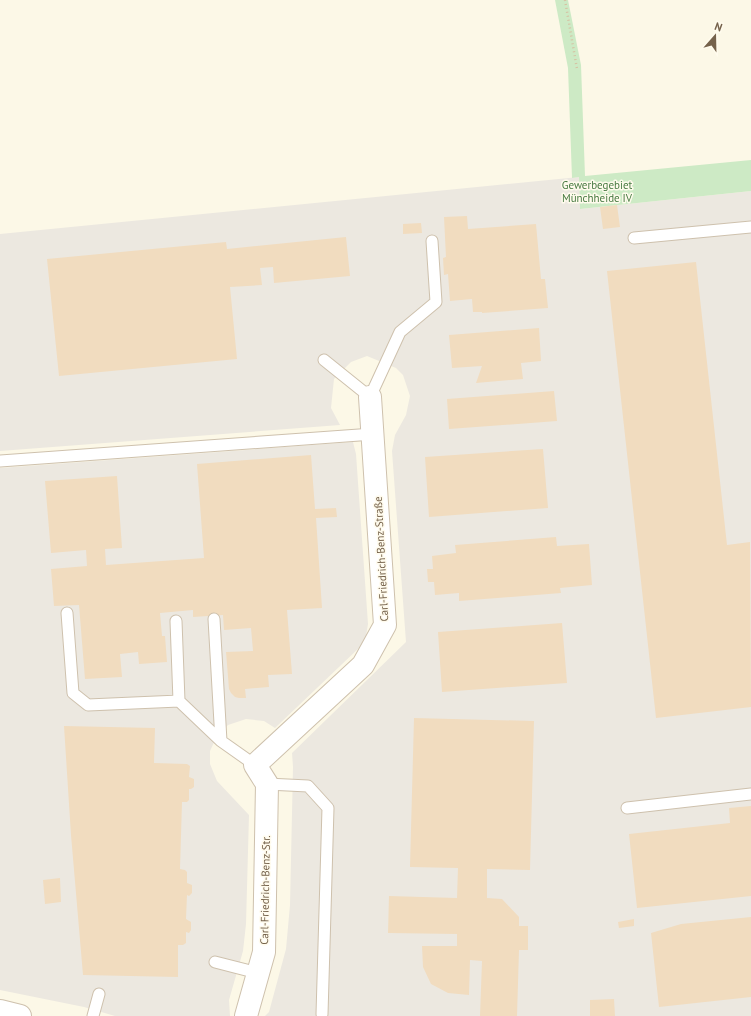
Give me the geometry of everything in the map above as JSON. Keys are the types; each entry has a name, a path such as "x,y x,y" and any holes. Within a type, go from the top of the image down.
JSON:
{"street":[{"name":"Carl-Friedrich-Benz-Straße","path":"255,765 363,664 385,625 370,397"},
{"path":"255,765 266,784"},
{"name":"Carl-Friedrich-Benz-Str.","path":"246,1016 264,952 266,784"},
{"path":"0,1012 20,1016"}],"lane":[{"path":"634,238 751,227"},
{"path":"324,360 370,397 400,332 436,302 432,241"},
{"path":"0,460 373,434"},
{"path":"67,613 73,693 88,705 179,701"},
{"path":"214,619 221,741"},
{"path":"176,621 179,701 221,741 255,765"},
{"path":"266,784 308,786 328,808 322,1014"},
{"path":"627,808 751,794"},
{"path":"215,962 258,973"},
{"path":"93,1016 99,994"}],"path":[{"path":"565,0 577,69"}],"shaded area":[{"path":"579,177 580,209 751,191 751,1016 265,1016 269,1012 286,949 290,905 292,753 406,642 392,451 395,435 406,415 410,396 403,375 396,368 367,356 351,362 334,379 331,408 340,425 0,451 0,234"},
{"path":"353,442 356,454 368,624 366,636 360,647 275,728 264,721 246,719 228,725 216,738 210,751 210,764 217,781 249,815 246,924 243,951 229,1000 230,1016 115,1016 84,1007 0,990 0,468"}],"green space":[{"name":"Gewerbegebiet Münchheide IV","path":"555,0 568,0 581,65 585,176 751,160 751,191 580,209 579,177 572,178 568,68"}],"building":[{"path":"617,205 620,227 603,229 600,207"},
{"path":"467,216 468,229 536,224 541,279 545,279 548,308 482,313 473,312 472,299 450,301 448,274 444,275 443,258 446,257 444,217"},
{"path":"421,223 422,233 403,234 403,224"},
{"path":"346,237 350,276 274,283 273,267 260,268 262,285 230,287 237,359 59,376 47,259 226,242 227,249"},
{"path":"696,262 727,545 750,542 751,707 656,718 607,271"},
{"path":"539,328 541,361 521,363 523,379 476,383 482,366 452,368 449,335"},
{"path":"554,391 557,421 449,429 447,399"},
{"path":"543,449 548,508 429,517 425,457"},
{"path":"311,455 315,509 336,508 337,517 316,518 322,608 287,610 292,674 268,675 269,687 245,689 246,698 235,697 229,689 226,652 253,651 251,628 224,630 223,615 193,617 193,610 160,613 162,636 165,636 167,662 139,664 138,652 120,654 122,677 85,679 79,605 54,606 51,569 87,566 86,550 51,553 45,481 117,476 122,548 105,549 106,565 204,558 197,464"},
{"path":"556,537 557,546 589,544 592,585 560,588 561,593 459,601 459,593 435,595 434,582 428,582 427,569 433,569 432,556 456,553 455,545"},
{"path":"562,623 567,683 442,692 438,632"},
{"path":"414,718 534,721 530,870 487,869 487,898 502,899 519,917 519,926 528,926 528,950 519,950 517,1016 480,1016 482,961 470,960 469,995 448,993 431,984 423,967 422,946 457,946 457,934 388,933 389,896 457,898 458,868 410,867"},
{"path":"64,726 155,728 154,763 187,764 190,766 189,777 194,779 194,787 189,789 189,800 187,802 182,802 180,869 187,872 187,883 192,885 192,893 189,896 187,895 186,919 191,922 191,930 189,933 186,932 186,943 183,945 178,945 178,977 83,975 71,835"},
{"path":"751,806 751,896 637,908 629,834 730,823 729,808"},
{"path":"60,878 61,902 45,904 43,880"},
{"path":"751,917 751,997 659,1007 651,933 681,924"},
{"path":"634,919 634,926 619,928 618,922"},
{"path":"614,999 615,1016 590,1016 590,1000"}]}
